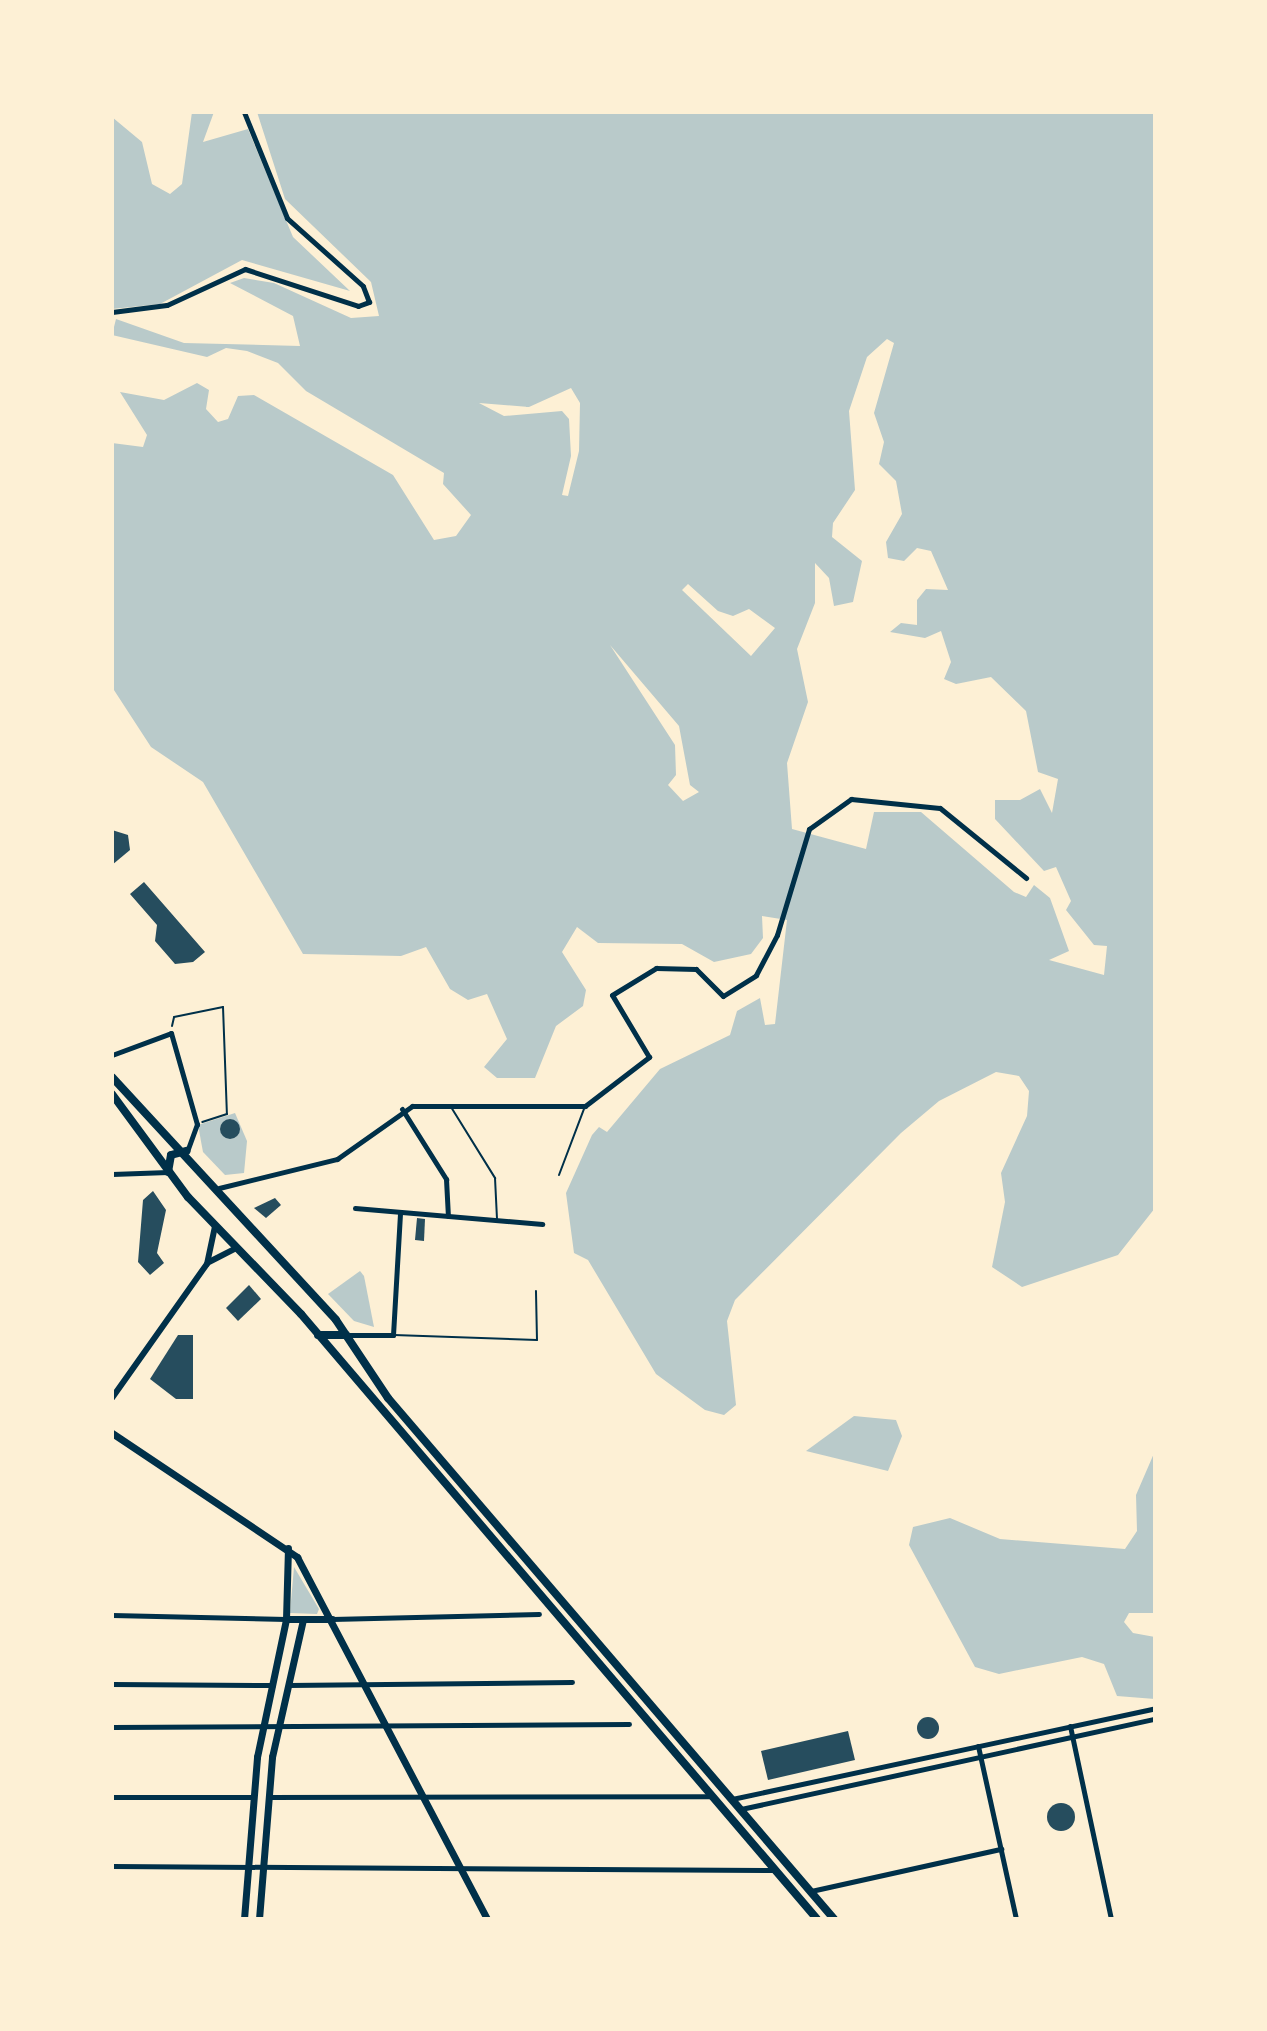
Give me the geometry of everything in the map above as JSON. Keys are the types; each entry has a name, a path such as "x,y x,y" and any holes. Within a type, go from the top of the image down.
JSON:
{"main road":[{"path":"112,1077 186,1151 346,1335 388,1398 834,1919"},
{"path":"112,1094 168,1172 215,1227 318,1335 817,1919"},
{"path":"168,1172 171,1155 186,1151"},
{"path":"318,1335 346,1335"},
{"path":"113,1435 288,1548 332,1619 487,1919"},
{"path":"244,1919 253,1797 262,1727 286,1619 288,1548"},
{"path":"286,1619 332,1619"},
{"path":"259,1919 268,1797 277,1727 303,1619"}],"street":[{"path":"112,312 167,305 237,269 290,278 358,306 369,302 363,286 287,218 244,112"},
{"path":"219,1188 337,1159 402,1109 585,1106 649,1057 612,995 656,968 696,969 723,996 756,975 777,935 809,829 839,803 867,797 929,803 1026,878"},
{"path":"112,1055 171,1033 197,1124 186,1151"},
{"path":"402,1109 446,1179 448,1216"},
{"path":"112,1174 168,1172"},
{"path":"355,1208 542,1224"},
{"path":"346,1335 393,1335 400,1212"},
{"path":"112,1398 207,1264 215,1227"},
{"path":"207,1264 237,1248"},
{"path":"332,1619 539,1614"},
{"path":"112,1615 286,1619"},
{"path":"287,1685 572,1682"},
{"path":"112,1684 273,1685"},
{"path":"732,1799 1155,1708"},
{"path":"741,1809 1155,1719"},
{"path":"112,1727 629,1724"},
{"path":"1070,1726 1111,1919"},
{"path":"978,1746 1016,1919"},
{"path":"881,1767 883,1778"},
{"path":"797,1785 800,1797"},
{"path":"268,1797 713,1796"},
{"path":"112,1797 253,1797"},
{"path":"811,1891 1001,1849"},
{"path":"112,1866 775,1870"}],"lane":[{"path":"450,1106 498,1185 497,1220"},
{"path":"559,1175 585,1106"},
{"path":"393,1335 537,1340 536,1291"}],"path":[{"path":"171,1033 174,1017 223,1007 227,1114 197,1124"}],"shaded area":[{"path":"192,112 214,112 203,142 248,129 293,237 350,291 242,260 160,304 112,309 112,117 142,142 152,184 170,194 182,184"},
{"path":"257,112 1155,112 1155,1208 1118,1255 1022,1287 992,1267 1005,1202 1001,1173 1027,1116 1029,1091 1019,1076 996,1072 939,1101 901,1133 735,1300 727,1321 736,1405 724,1415 705,1410 656,1374 588,1260 574,1253 566,1193 592,1135 599,1127 607,1132 660,1069 730,1035 737,1011 760,998 765,1025 775,1024 787,920 762,916 763,938 751,954 714,962 682,944 598,943 577,927 562,952 586,990 583,1006 556,1026 535,1078 497,1078 484,1067 507,1039 487,994 468,1000 450,989 426,947 401,956 303,954 203,782 151,747 112,687 112,443 143,447 147,435 120,392 164,400 197,383 209,390 206,409 218,422 228,419 238,396 254,395 393,475 434,540 456,536 471,515 443,484 444,473 306,391 278,363 247,351 226,348 207,357 112,335 116,319 184,343 300,346 293,316 230,283 244,278 274,283 351,318 379,316 371,282 285,199","holes":["887,339 894,343 874,413 884,442 879,464 896,481 902,514 886,542 888,558 904,561 917,548 931,551 948,590 926,589 917,600 917,625 901,623 890,632 925,638 941,631 951,662 944,679 956,684 991,677 1026,711 1038,772 1058,779 1052,813 1040,789 1020,800 995,800 995,819 1044,871 1056,867 1071,901 1066,910 1094,945 1107,946 1104,975 1049,960 1069,951 1050,898 1034,885 1026,897 1014,892 921,812 874,812 866,849 792,829 787,763 808,702 797,649 815,603 815,563 829,578 834,606 853,602 862,561 832,537 833,523 855,490 849,411 867,357","571,388 580,403 579,451 568,496 562,495 571,456 569,419 562,411 504,416 479,403 529,407","688,584 718,611 733,616 749,609 775,628 751,656 682,590","610,645 679,726 690,785 699,792 683,801 668,785 676,775 675,745"]},
{"path":"235,1113 247,1141 244,1173 225,1175 203,1152 198,1125"},
{"path":"360,1271 364,1276 374,1327 354,1321 328,1294"},
{"path":"854,1416 896,1420 902,1436 888,1471 806,1451"},
{"path":"1155,1451 1155,1613 1129,1613 1124,1622 1133,1633 1155,1637 1155,1699 1117,1696 1104,1664 1082,1657 999,1674 975,1667 909,1545 913,1527 950,1518 1000,1539 1125,1549 1137,1531 1136,1495"},
{"path":"294,1567 319,1609 317,1614 290,1613"}],"building":[{"path":"112,830 128,835 130,850 112,865"},
{"path":"144,882 205,952 193,962 175,964 155,941 157,925 130,894"},
{"path":"230,1119 237,1122 240,1129 237,1136 230,1139 223,1136 220,1129 223,1122"},
{"path":"153,1191 166,1210 157,1253 164,1263 150,1275 138,1262 143,1200"},
{"path":"275,1198 281,1205 266,1218 254,1208"},
{"path":"417,1218 425,1219 424,1241 415,1240"},
{"path":"249,1285 261,1299 238,1321 226,1308"},
{"path":"178,1335 193,1335 193,1399 176,1399 150,1379"},
{"path":"928,1717 936,1720 939,1728 936,1736 928,1739 920,1736 917,1728 920,1720"},
{"path":"848,1731 855,1760 768,1780 761,1751"},
{"path":"1061,1803 1071,1807 1075,1817 1071,1827 1061,1831 1051,1827 1047,1817 1051,1807"}]}
